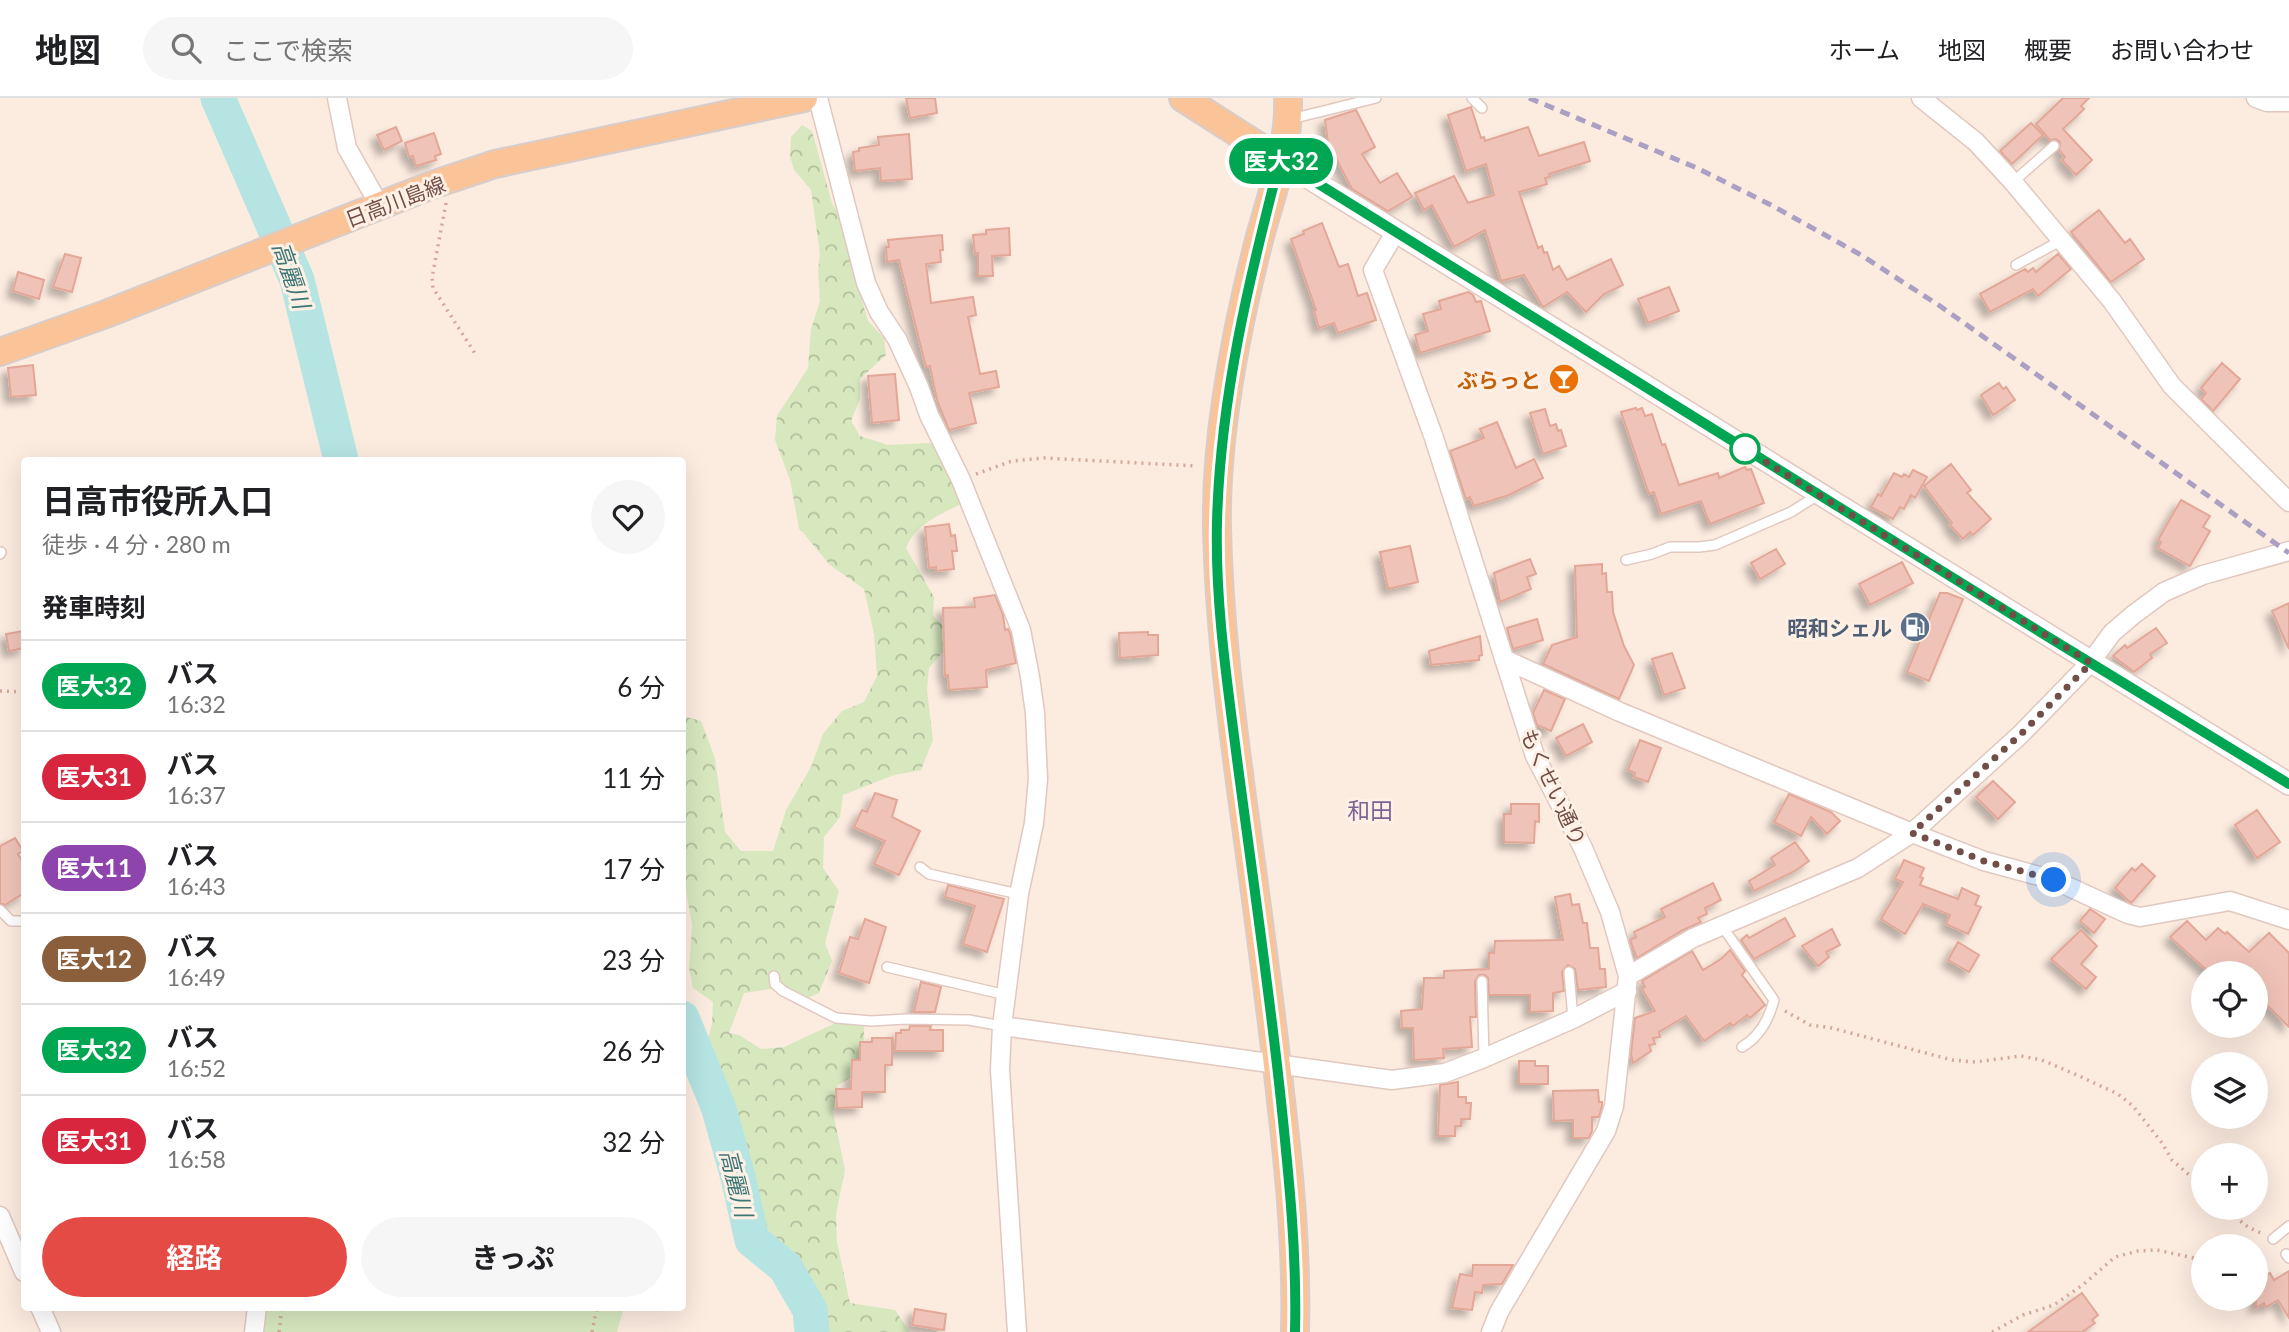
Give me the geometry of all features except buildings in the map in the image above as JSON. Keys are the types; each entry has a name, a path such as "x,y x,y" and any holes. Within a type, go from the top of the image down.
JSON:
{"main road":[{"name":"日高川島線","path":"0,352 106,314 372,209 495,164 804,98"},
{"path":"1183,98 1280,160"},
{"path":"1289,108 1280,160 1257,248 1236,353 1222,440 1217,524 1225,671 1277,1065 1293,1212 1295,1332"}],"street":[{"path":"337,98 347,148 372,209"},
{"path":"818,98 866,283 879,312 897,339 929,415 961,480 1021,629 1035,713 1038,779 1034,823 1019,894 1002,1026 1000,1070 1017,1332"},
{"path":"1922,98 1976,142 2013,182 2112,300 2172,386 2289,502"},
{"path":"2256,98 2267,102 2289,102"},
{"path":"1280,160 2289,784"},
{"name":"もくせい通り","path":"1395,233 1373,270 1434,438 1535,756 1583,848 1610,912 1628,983 1614,1106 1606,1131 1506,1300 1491,1332"},
{"path":"1002,1026 1392,1080 1446,1073 1573,1020 1693,938 1858,868 1912,833 2020,735 2091,663 2112,633 2164,592 2203,575 2289,551"},
{"path":"1504,659 1620,712 1912,833 1984,861 2054,880 2128,914 2140,917 2230,901 2289,920"},
{"path":"0,1216 21,1265"},
{"path":"42,1311 51,1332"},
{"path":"254,1332 257,1311"}],"lane":[{"path":"1289,108 1376,98"},
{"path":"1472,98 1482,108"},
{"path":"2013,182 2054,146"},
{"path":"2016,265 2062,240"},
{"path":"1626,560 1670,547 1715,545 1790,512 1818,495"},
{"path":"920,867 929,874 1019,894"},
{"path":"0,910 11,921 21,921"},
{"path":"1722,926 1774,1000 1771,1013 1755,1040 1742,1047"},
{"path":"887,967 1006,995"},
{"path":"1569,972 1573,1020"},
{"path":"774,976 775,984 783,991 836,1018 871,1021 969,1020 1002,1026"},
{"path":"1482,982 1485,1058"},
{"path":"2273,1239 2289,1226"}],"path":[{"path":"451,179 432,278 433,288 476,355"},
{"path":"961,480 1012,461 1044,457 1220,467"},
{"path":"0,691 21,692"},
{"path":"1774,1000 1790,1016 1810,1025 1832,1028 1952,1060 1975,1062 2021,1056 2042,1060 2094,1082 2118,1094 2133,1106 2172,1160 2191,1177"},
{"path":"2239,1220 2273,1239"},
{"path":"1992,1332 2023,1315 2054,1305 2115,1257 2138,1251 2157,1250 2191,1257"},
{"path":"279,1332 282,1311"},
{"path":"592,1332 596,1311"}],"green space":[{"path":"802,125 812,131 832,203 842,221 868,321 884,338 886,355 860,379 860,399 851,421 860,436 888,445 930,443 943,453 961,504 922,526 906,548 934,597 933,616 945,627 943,652 929,668 927,690 933,740 921,770 894,775 843,795 840,817 824,837 823,868 839,891 825,943 832,961 819,993 806,999 784,987 744,993 729,1033 739,1035 761,1049 784,1047 842,1020 864,1025 863,1060 855,1073 838,1085 833,1112 845,1170 836,1214 837,1242 850,1303 895,1310 910,1332 824,1332 812,1283 791,1259 768,1244 753,1215 735,1203 724,1182 724,1168 735,1138 710,1068 708,1039 713,1002 693,988 689,968 692,925 686,891 686,717 701,721 715,758 725,832 741,851 773,851 786,810 811,767 823,734 842,711 864,702 877,676 874,634 864,589 830,565 799,528 790,480 775,440 777,416 808,368 811,329 820,301 820,254 811,190 794,170 790,156 791,137"},
{"path":"261,1311 623,1311 617,1332 258,1332"}],"waterway":[{"name":"高麗川","path":"218,98 297,280 340,457"},
{"name":"高麗川","path":"686,1028 719,1109 752,1240 785,1267 810,1310 812,1332"}],"railway":[{"path":"1529,98 1697,168 1861,255 1940,306 2289,553"}],"bus line":[{"name":"医大32","path":"1295,1332 1293,1212 1277,1065 1225,671 1217,524 1222,440 1236,353 1257,248 1280,160 2289,784"}],"place":[{"name":"ぶらっと","path":"1564,379"},
{"name":"昭和シェル","path":"1915,627"}],"district":[{"name":"和田","path":"1370,810"}],"route":[{"path":"1745,449 2091,663 2020,735 1912,833 1984,861 2054,880"}]}
